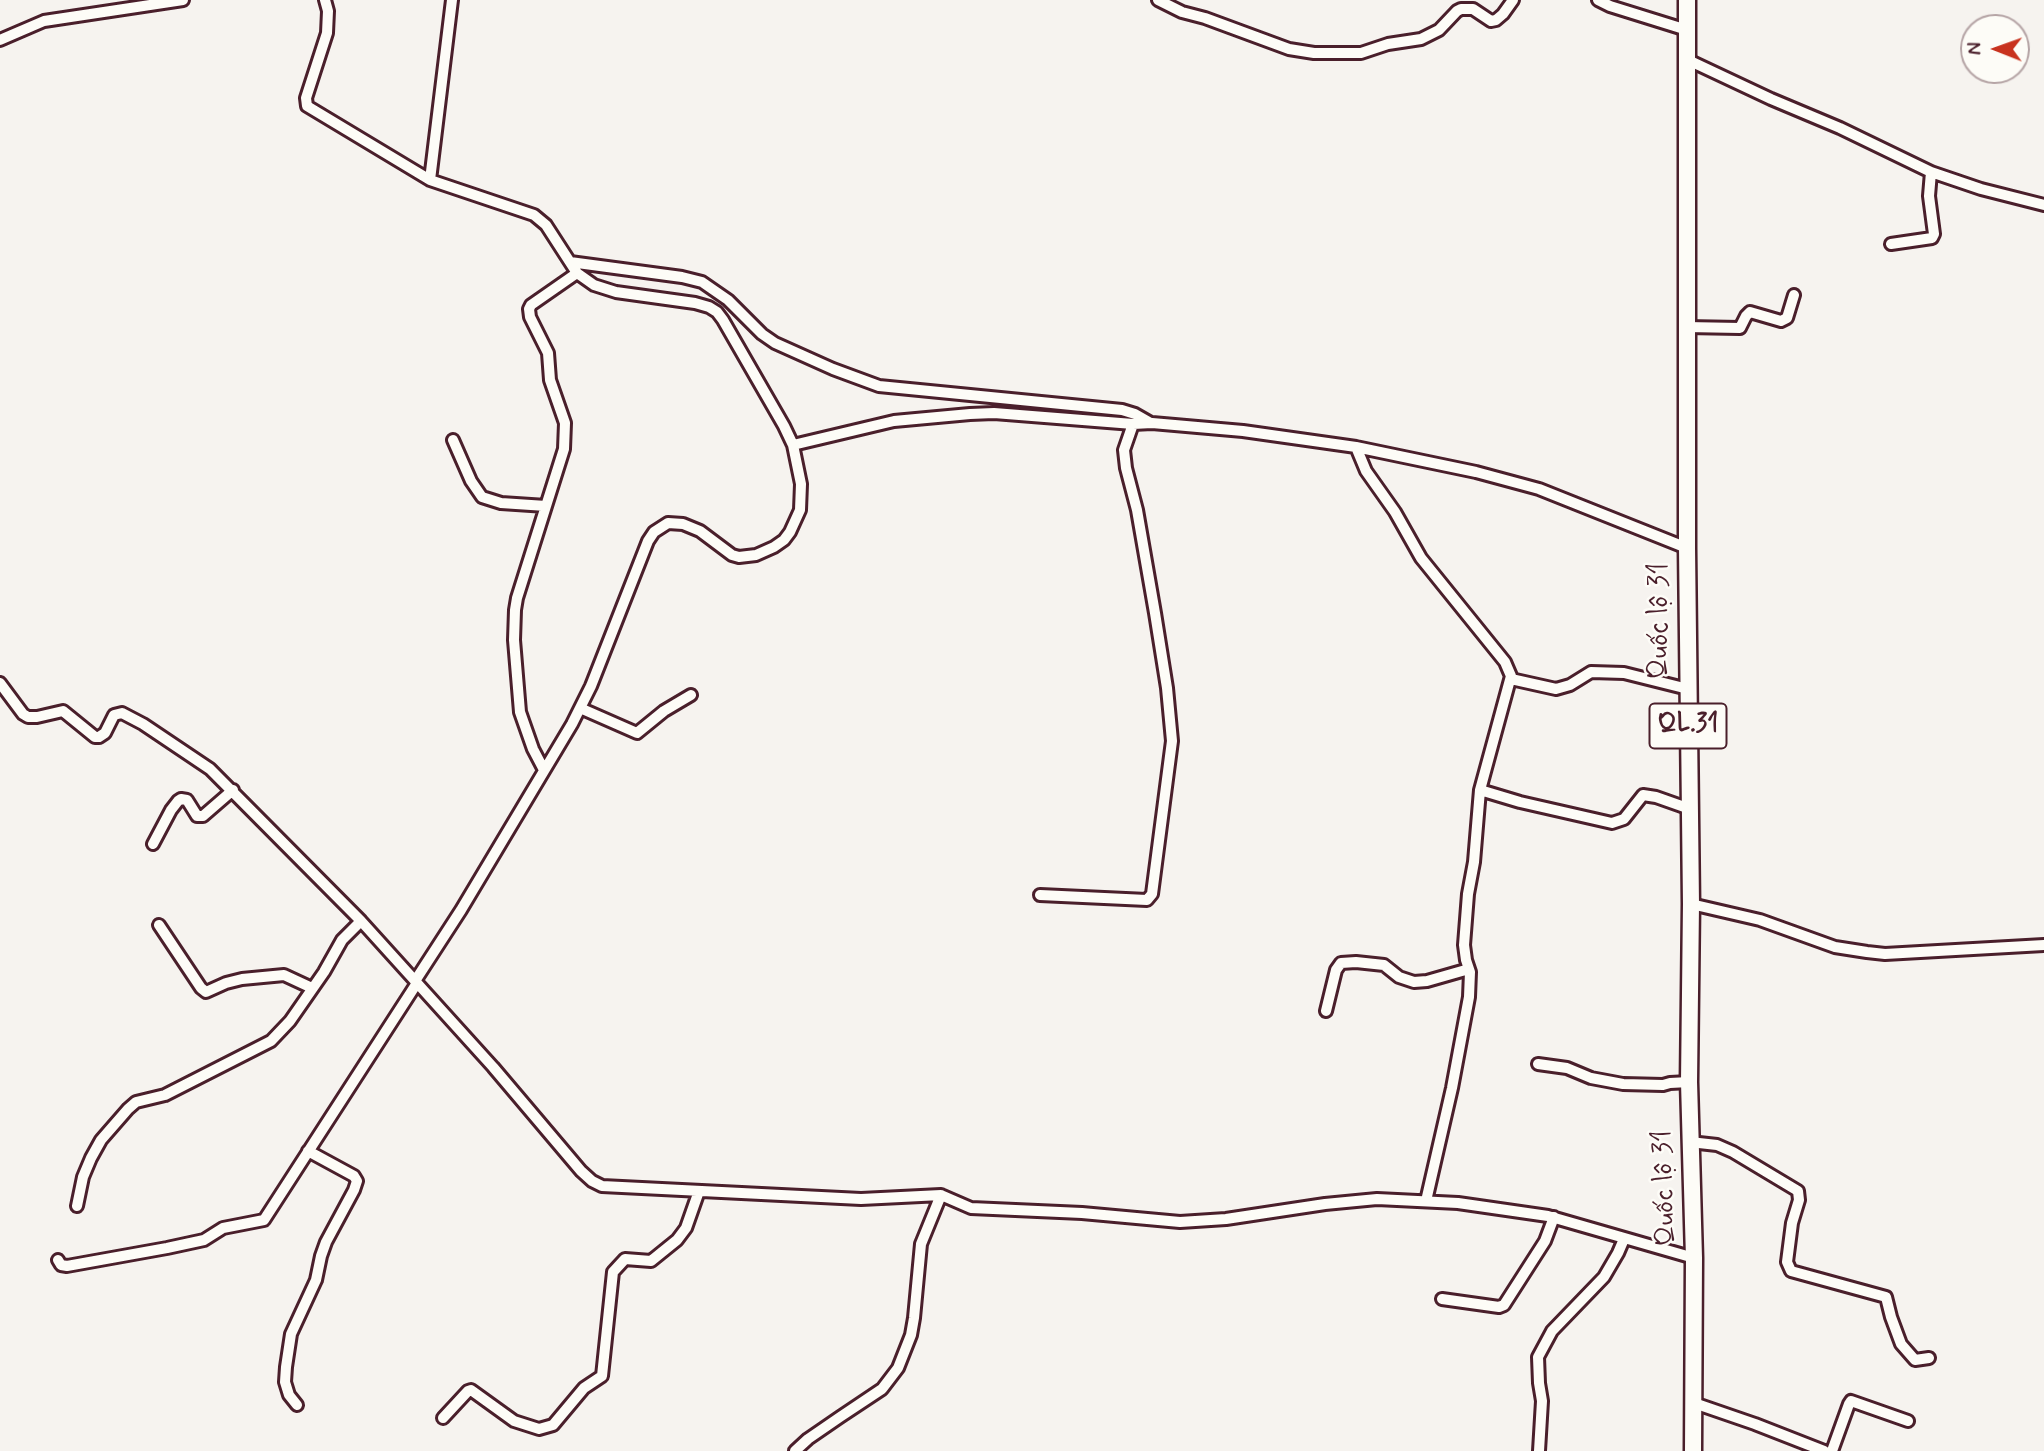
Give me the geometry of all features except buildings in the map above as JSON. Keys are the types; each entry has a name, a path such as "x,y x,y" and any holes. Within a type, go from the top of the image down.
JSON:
{"highway":[{"name":"Quốc lộ 31","path":"1687,0 1686,327 1691,904 1689,1082 1694,1258 1693,1451"}],"street":[{"path":"0,40 50,20 183,0"},
{"path":"58,1260 61,1265 67,1266 148,1252 198,1242 223,1228 264,1220 461,910 580,708 654,532 668,523 675,523 700,531 732,555 746,557 766,552 784,540 800,510 801,484 793,445 717,312 695,303 602,289 577,273 546,225 534,215 430,180 307,106 306,98 327,33 328,11 325,0"},
{"path":"430,180 452,0"},
{"path":"1157,0 1182,12 1289,49 1314,53 1342,53 1361,52 1388,44 1421,39 1439,30 1461,9 1472,9 1491,21 1496,20 1513,0"},
{"path":"1598,0 1687,30"},
{"path":"1688,60 1931,172 2044,205"},
{"path":"1891,244 1932,238 1934,234 1929,196 1931,172"},
{"path":"570,262 702,282 719,292 775,343 879,386 1122,410 1152,423"},
{"path":"544,771 520,712 514,640 517,598 564,449 565,423 550,380 548,353 530,317 529,309 577,273"},
{"path":"1686,327 1740,328 1750,312 1781,321 1787,318 1794,295"},
{"path":"793,445 886,423 926,417 994,413 1243,431 1356,447 1467,470 1539,489 1687,548"},
{"path":"1040,895 1147,900 1152,894 1172,741 1167,688 1153,600 1126,468 1124,450 1133,424"},
{"path":"453,440 471,481 482,497 501,503 547,506"},
{"path":"1356,447 1366,471 1395,512 1421,558 1505,662 1511,678 1479,790 1464,945 1469,969 1469,998 1426,1201"},
{"path":"1511,678 1556,689 1570,685 1591,672 1624,673 1688,689"},
{"path":"0,683 23,714 32,717 63,711 95,737 102,737 114,715 122,713 199,760 233,790 360,921 493,1067 587,1177 602,1186 861,1199 941,1195 971,1208 1082,1213 1180,1222 1226,1219 1364,1200 1426,1201 1492,1206 1554,1217 1694,1258"},
{"path":"580,708 637,733 664,711 691,695"},
{"path":"153,844 178,801 187,800 197,816 203,816 233,790"},
{"path":"1479,790 1612,823 1624,819 1643,795 1690,809"},
{"path":"1691,904 1760,920 1835,947 1867,952 1885,954 2044,945"},
{"path":"77,1206 83,1177 91,1158 101,1140 132,1105 165,1095 271,1041 290,1021 342,940 360,921"},
{"path":"159,925 206,992 242,979 284,975 312,988"},
{"path":"1326,1011 1336,970 1341,963 1384,965 1399,977 1414,982 1469,969"},
{"path":"1538,1064 1567,1068 1623,1084 1663,1085 1689,1082"},
{"path":"1690,1142 1717,1146 1733,1152 1798,1191 1799,1200 1792,1223 1787,1262 1791,1271 1886,1297 1901,1344 1915,1360 1929,1358"},
{"path":"297,1405 289,1395 285,1382 291,1334 316,1280 326,1242 357,1181 354,1176 308,1150"},
{"path":"443,1418 471,1391 514,1421 539,1429 553,1425 584,1388 602,1376 613,1272 625,1259 651,1261 677,1240 686,1228 699,1191"},
{"path":"795,1451 808,1439 882,1389 898,1368 911,1335 921,1244 941,1195"},
{"path":"1442,1299 1499,1307 1504,1305 1539,1251 1554,1217"},
{"path":"1539,1451 1542,1401 1538,1357 1552,1331 1604,1277 1625,1239"},
{"path":"1832,1451 1851,1401 1908,1421"},
{"path":"1694,1403 1824,1451"}]}
